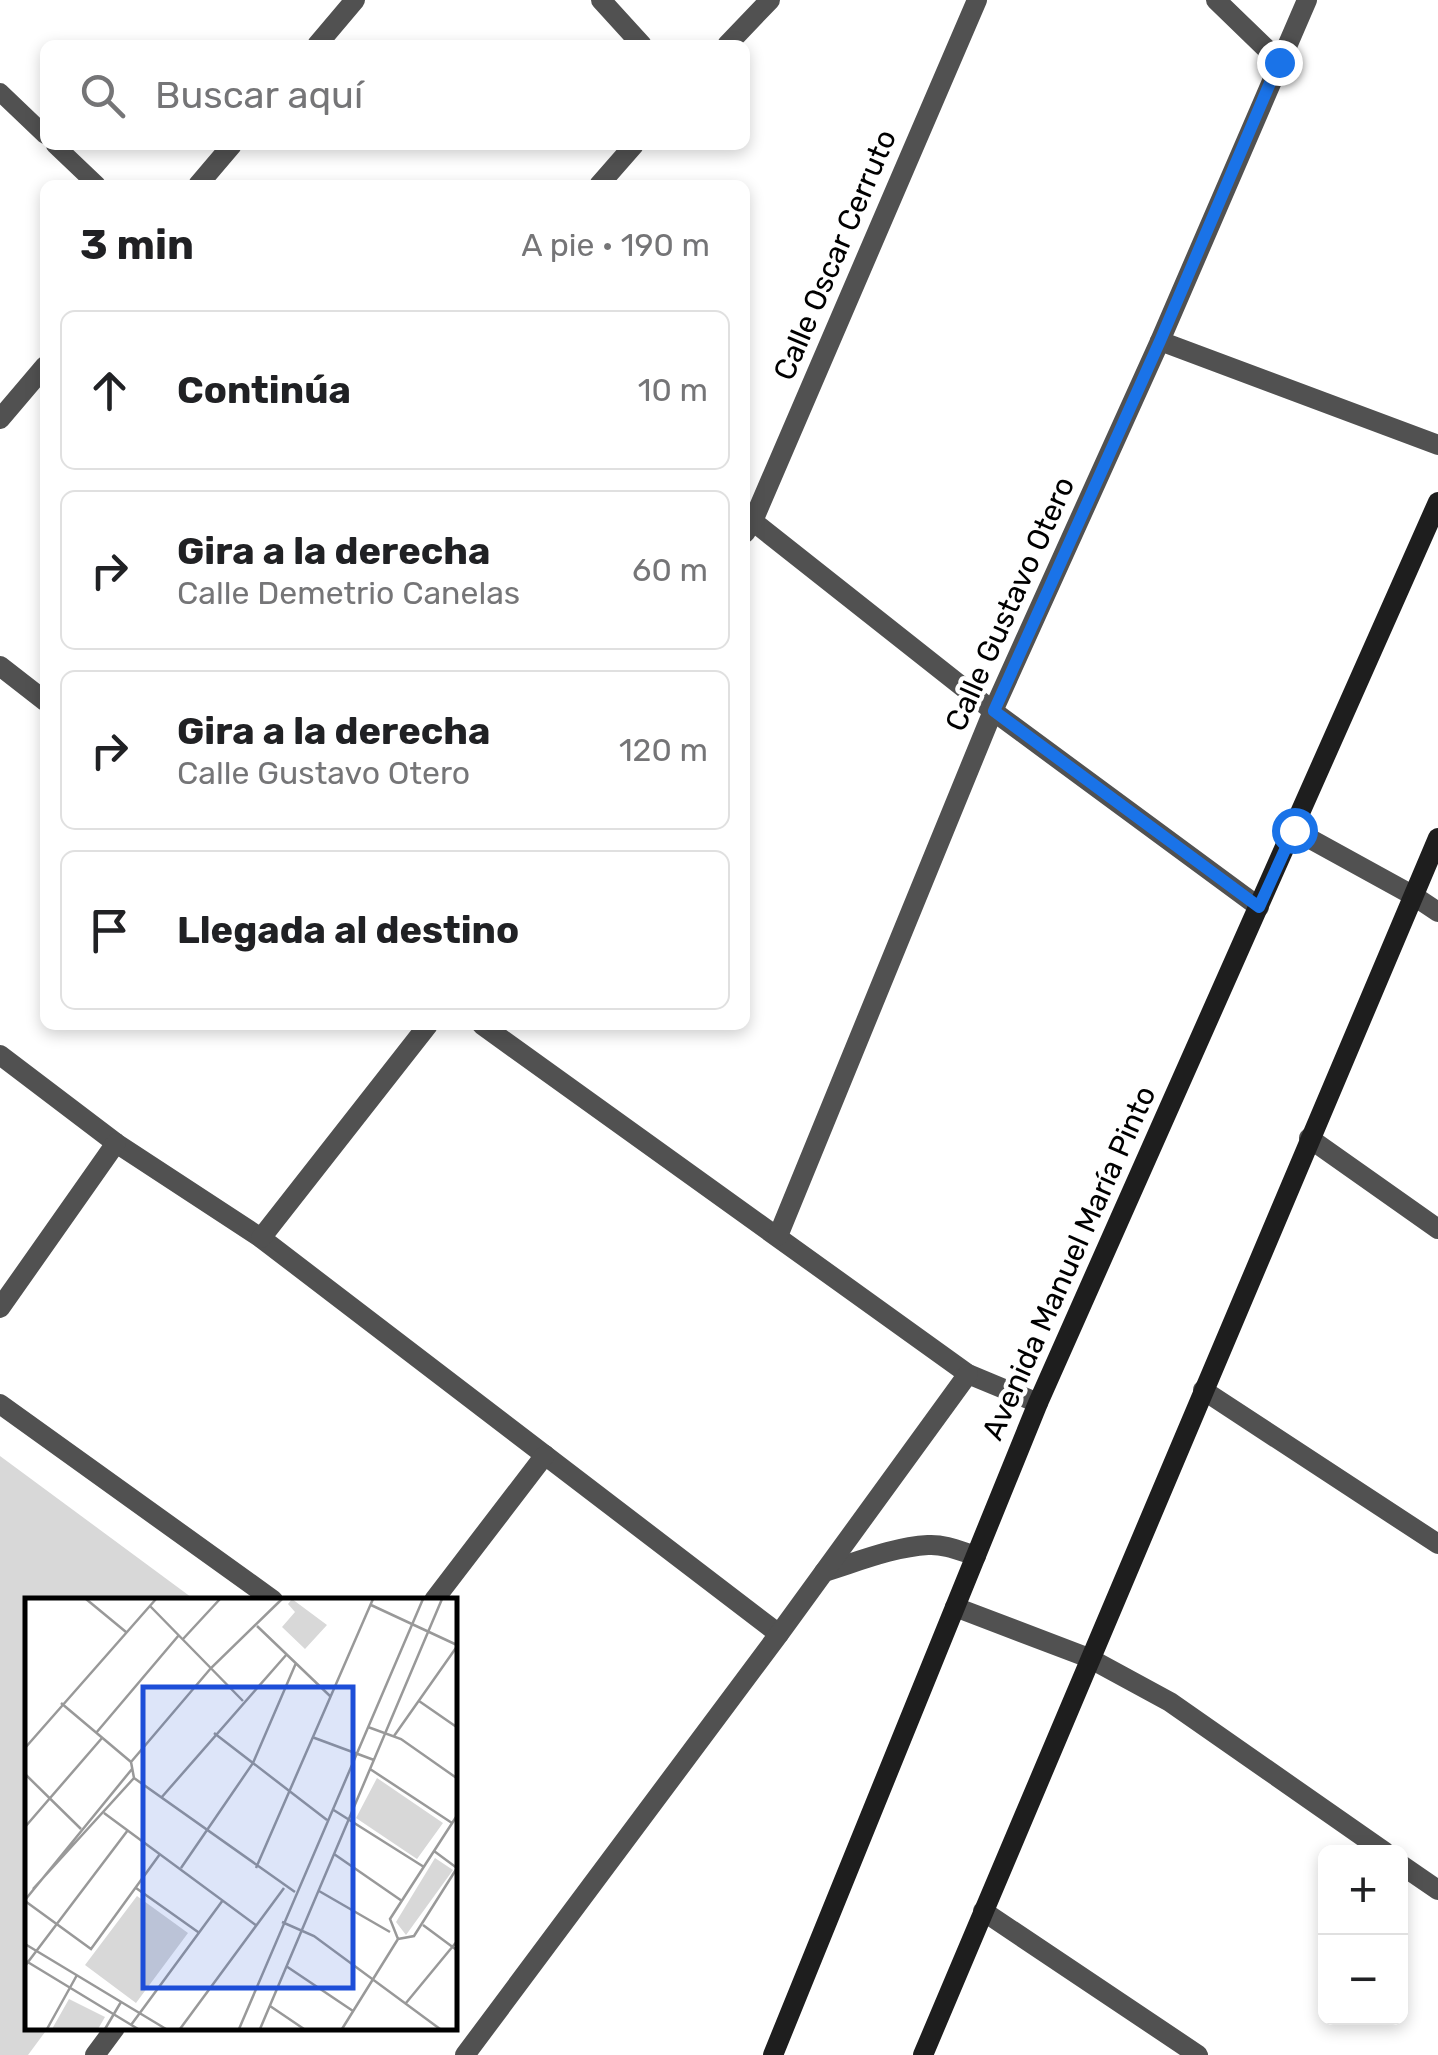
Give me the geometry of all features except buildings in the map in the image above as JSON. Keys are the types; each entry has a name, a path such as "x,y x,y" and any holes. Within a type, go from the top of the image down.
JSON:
{"street":[{"path":"321,40 356,0"},
{"path":"601,0 637,40"},
{"path":"732,40 770,0"},
{"name":"Calle Oscar Cerruto","path":"750,518 977,0"},
{"path":"1216,0 1279,62"},
{"name":"Calle Gustavo Otero","path":"778,1236 994,711 1307,0"},
{"path":"202,180 228,150"},
{"path":"602,180 630,150"},
{"path":"1160,341 1438,444"},
{"path":"0,419 40,372"},
{"name":"Avenida Manuel María Pinto","path":"773,2055 1038,1403 1438,502"},
{"path":"750,525 1259,907"},
{"path":"0,666 40,697"},
{"path":"1294,830 1438,912"},
{"path":"923,2055 1438,838"},
{"path":"261,1238 424,1030"},
{"path":"489,1030 968,1374 1038,1403"},
{"path":"0,1055 116,1143 261,1238 778,1634"},
{"path":"1309,1138 1438,1229"},
{"path":"0,1308 116,1143"},
{"path":"465,2055 968,1374"},
{"path":"1203,1390 1438,1544"},
{"path":"0,1404 270,1598"},
{"path":"436,1598 545,1455"},
{"path":"824,1572 929,1545 976,1556"},
{"path":"956,1607 1090,1658 1170,1702 1374,1845"},
{"path":"1408,1869 1438,1890"},
{"path":"983,1911 1198,2055"},
{"path":"95,2055 114,2030"}],"lane":[{"path":"0,92 40,130"},
{"path":"60,150 92,180"}],"shaded area":[{"path":"0,1456 192,1598 25,1598 25,2030 47,2030 28,2055 0,2055"}],"route":[{"path":"1279,62 1160,341 994,711 1259,907 1294,830"}]}
